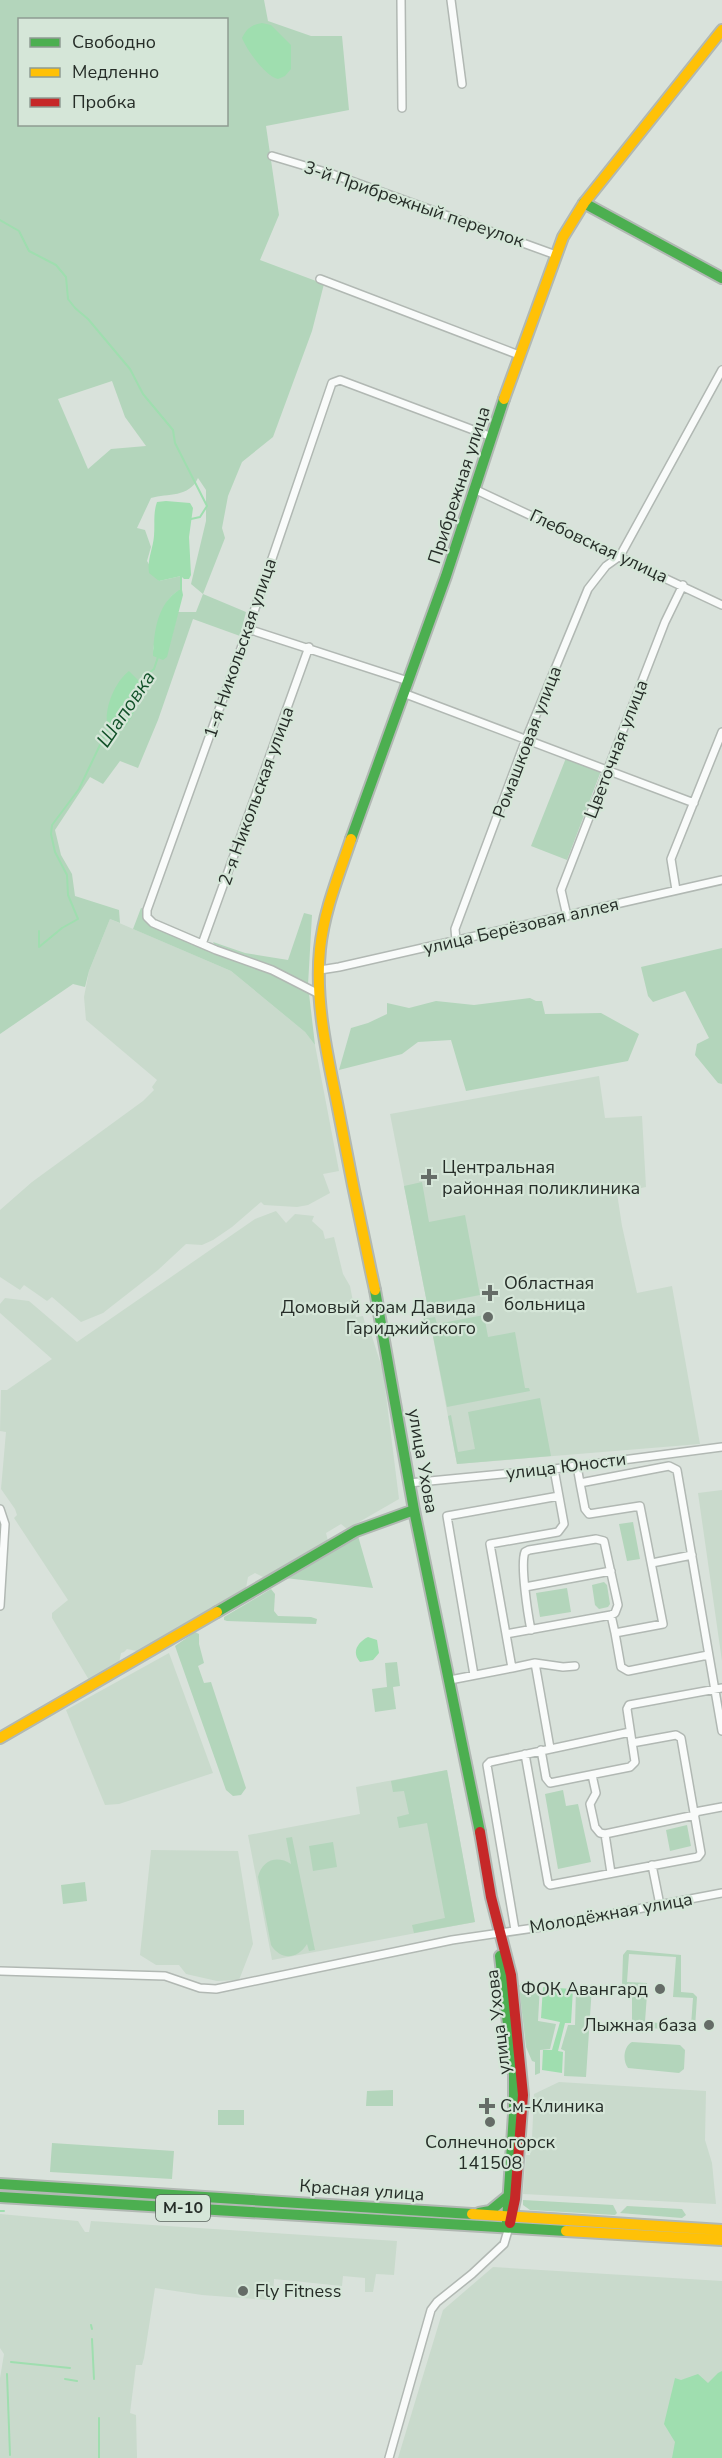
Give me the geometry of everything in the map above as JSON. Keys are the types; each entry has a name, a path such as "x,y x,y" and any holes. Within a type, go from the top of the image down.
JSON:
{"main road":[{"name":"Прибрежная улица","path":"319,994 325,919 332,893 446,576 519,355 566,230 584,203 722,30"},
{"path":"584,203 722,278"},
{"name":"улица Ухова","path":"319,994 334,1094 383,1326 414,1510 499,1932 511,1975 521,2057 523,2104 509,2227"},
{"path":"0,1738 356,1531 414,1510"},
{"name":"Красная улица","path":"0,2184 722,2230"},
{"name":"Красная улица","path":"0,2197 722,2240"},
{"path":"475,2213 490,2211 511,2198 521,2209 534,2217"}],"street":[{"path":"401,0 402,108"},
{"path":"451,0 462,84"},
{"name":"3-й Прибрежный переулок","path":"272,156 332,174 556,255"},
{"path":"320,279 519,355"},
{"name":"Ромашковая улица","path":"456,940 455,929 526,739 588,589 606,566 620,555 722,370"},
{"name":"1-я Никольская улица","path":"202,944 153,923 147,917 147,910 248,629 328,394 335,380 492,437"},
{"name":"Глебовская улица","path":"474,489 620,555 722,605"},
{"name":"Цветочная улица","path":"567,916 561,890 665,622 683,585"},
{"path":"248,629 408,681"},
{"name":"2-я Никольская улица","path":"202,944 309,647"},
{"path":"403,693 694,803"},
{"path":"676,890 671,860 722,732"},
{"name":"улица Берёзовая аллея","path":"320,970 722,880"},
{"path":"202,944 272,970 319,994"},
{"name":"улица Юности","path":"409,1483 554,1469 722,1447"},
{"path":"577,1466 585,1509 589,1514 640,1506 663,1624 615,1634"},
{"path":"580,1483 673,1467 677,1470 708,1655 718,1688 722,1731"},
{"path":"512,1668 490,1544 558,1532 562,1529 564,1524 554,1469"},
{"path":"474,1675 447,1516 559,1496"},
{"path":"0,1509 5,1524 0,1606"},
{"path":"506,1634 531,1630 611,1615 615,1613 618,1605 606,1544 600,1539 525,1552 523,1560 525,1587 531,1630"},
{"path":"652,1563 692,1556"},
{"path":"525,1587 611,1571"},
{"path":"611,1615 619,1664 624,1670 708,1655"},
{"path":"450,1680 535,1663 563,1668 575,1666"},
{"path":"535,1663 550,1748"},
{"path":"541,1750 548,1782 632,1766 635,1762 627,1709 631,1703 718,1688"},
{"path":"515,1930 487,1767 490,1762 630,1732"},
{"path":"525,1754 548,1884 700,1855 702,1851 681,1737 632,1743"},
{"path":"592,1775 596,1793 590,1804 595,1827 600,1833 605,1834 722,1807"},
{"path":"605,1834 611,1873"},
{"path":"652,1865 660,1905"},
{"name":"Молодёжная улица","path":"0,1971 165,1976 205,1989 216,1989 398,1950 722,1893"},
{"path":"389,2458 431,2310 437,2302 504,2244 509,2227"}],"shaded area":[{"path":"0,0 264,0 268,21 311,36 342,36 349,110 266,126 279,215 260,260 324,284 312,331 273,437 242,462 228,496 222,528 225,538 203,594 246,612 240,636 193,619 158,720 138,768 120,761 103,784 90,777 55,830 61,855 72,874 75,896 119,910 120,923 110,919 85,987 73,984 0,1034","holes":["112,381 125,417 146,446 111,449 88,469 58,399","198,478 206,490 206,521 191,584 203,594 196,612 178,612 170,643 154,653 153,649 165,606 169,598 182,590 181,576 159,581 147,561 151,547 145,530 137,528 151,498 184,492","121,680 118,734 107,724 111,699"]},
{"path":"566,758 601,771 567,860 531,846"},
{"path":"141,908 147,910 150,921 216,947 213,942 245,953 288,960 304,913 312,915 308,985 315,1045 305,1032 231,971 133,929"},
{"path":"110,919 231,971 305,1032 315,1045 339,1171 323,1174 330,1193 308,1205 297,1207 264,1205 261,1202 213,1240 202,1245 186,1244 158,1270 103,1313 81,1322 52,1297 47,1301 24,1285 20,1290 0,1277 0,1210 32,1182 143,1101 154,1090 152,1087 157,1080 86,1020 84,997 89,971"},
{"path":"722,948 722,1084 718,1083 695,1055 697,1044 709,1038 685,991 653,1002 648,996 641,967"},
{"path":"530,998 542,1001 545,1014 601,1013 639,1034 628,1061 466,1091 451,1040 418,1042 402,1054 339,1070 351,1028 387,1014 387,1003 409,1008 436,1001 474,1005"},
{"path":"599,1076 605,1118 642,1116 646,1187 617,1193 622,1226 637,1293 672,1286 700,1444 457,1464 430,1321 424,1322 421,1309 428,1308 390,1114"},
{"path":"422,1182 429,1222 465,1215 480,1295 434,1304 435,1311 422,1314 421,1309 428,1308 404,1186"},
{"path":"276,1211 286,1223 295,1214 314,1216 312,1221 323,1231 325,1239 334,1237 343,1274 350,1286 356,1317 363,1316 365,1323 368,1324 383,1371 399,1499 347,1529 341,1524 326,1533 328,1541 265,1578 255,1573 248,1577 246,1588 137,1651 127,1649 121,1653 119,1663 89,1680 52,1618 52,1613 68,1600 14,1518 17,1515 15,1509 1,1489 6,1432 0,1431 1,1390 7,1390 52,1359 0,1313 0,1304 5,1298 29,1301 77,1342 255,1219"},
{"path":"484,1315 488,1337 515,1332 525,1388 529,1388 530,1391 447,1407 430,1321 424,1322 423,1319 435,1317 437,1324"},
{"path":"540,1398 551,1456 457,1464 448,1416 451,1415 458,1452 475,1449 468,1412"},
{"path":"722,1490 722,1661 698,1493"},
{"path":"633,1522 640,1559 627,1561 619,1524"},
{"path":"358,1536 373,1588 285,1578"},
{"path":"604,1582 607,1585 610,1604 608,1607 599,1609 595,1605 592,1585"},
{"path":"567,1588 571,1612 540,1617 536,1593"},
{"path":"271,1589 275,1594 274,1611 278,1616 311,1617 317,1619 316,1624 224,1620 224,1617"},
{"path":"195,1632 199,1634 204,1663 198,1666 204,1683 211,1682 246,1788 241,1795 233,1796 226,1790 175,1646"},
{"path":"169,1653 213,1773 119,1804 105,1805 66,1710"},
{"path":"397,1662 400,1686 393,1687 396,1709 375,1712 372,1689 387,1687 385,1663"},
{"path":"447,1770 475,1922 272,1960 248,1835 360,1814 356,1787"},
{"path":"447,1770 475,1922 414,1933 412,1925 445,1918 427,1823 399,1828 397,1817 409,1814 404,1791 393,1792 391,1781"},
{"path":"563,1790 566,1806 578,1804 591,1862 558,1869 545,1794"},
{"path":"687,1825 691,1846 670,1851 666,1830"},
{"path":"292,1837 315,1950 309,1951 307,1944 299,1953 284,1956 271,1945 258,1877 263,1867 271,1861 280,1860 291,1864 286,1838"},
{"path":"333,1842 337,1867 313,1871 309,1846"},
{"path":"151,1850 238,1851 253,1944 239,1980 217,1981 186,1974 179,1965 156,1965 140,1955"},
{"path":"85,1882 87,1901 63,1904 61,1885"},
{"path":"627,1950 681,1955 681,1992 693,1993 697,1997 695,2028 688,2031 632,2025 632,1995 634,1993 647,1994 645,2022 691,2025 693,1998 673,1997 676,1957 629,1954 627,1982 647,1983 647,1988 622,1985 623,1955"},
{"path":"522,1982 540,1985 538,2021 556,2024 550,2049 540,2050 540,2073 535,2075 535,2062 532,2061 526,2047 519,1986"},
{"path":"584,1985 592,1986 586,2077 564,2076 565,2051 561,2049 568,2025 575,2025 576,1990"},
{"path":"632,2042 680,2045 685,2050 684,2069 679,2073 628,2068 625,2054"},
{"path":"559,2082 706,2091 705,2140 712,2163 716,2204 523,2194 526,2155 530,2155 532,2139 534,2094"},
{"path":"393,2090 393,2106 366,2106 367,2091"},
{"path":"218,2110 244,2110 244,2125 218,2125"},
{"path":"52,2143 174,2151 172,2179 50,2172"},
{"path":"523,2200 613,2205 617,2213 615,2215 530,2210 523,2205"},
{"path":"627,2206 682,2209 686,2215 682,2218 620,2213"},
{"path":"0,2214 78,2221 85,2232 89,2232 91,2221 397,2241 394,2275 376,2274 373,2292 365,2292 365,2278 343,2276 342,2286 274,2279 273,2299 270,2300 202,2295 155,2288 144,2358 142,2365 136,2365 130,2413 136,2415 137,2458 0,2458 0,2378 4,2354 0,2348"},
{"path":"493,2267 722,2281 722,2458 398,2458 443,2310"}],"water":[{"path":"262,23 271,25 291,45 291,69 285,76 278,79 262,68 242,38 250,28"},
{"path":"157,502 190,503 193,508 189,537 191,575 189,579 181,576 159,581 149,573 156,506"},
{"path":"179,590 182,590 183,595 167,657 163,660 153,656 158,619 166,603"},
{"path":"129,671 139,681 138,696 132,717 118,734 107,724 109,702 119,681"},
{"path":"368,1637 377,1640 379,1653 373,1660 360,1662 356,1651 361,1642"},
{"path":"543,1987 573,1989 571,2023 565,2023 558,2051 563,2052 562,2073 542,2070 543,2050 552,2050 560,2022 541,2018"},
{"path":"722,2371 722,2458 672,2458 675,2442 664,2424 675,2378 681,2380 698,2374 708,2383"}],"waterway":[{"name":"Шаповка","path":"0,220 19,231 29,251 56,265 66,277 68,299 130,369 143,394 173,430 175,443 207,506 200,517 191,519"},
{"name":"Шаповка","path":"181,574 181,592"},
{"name":"Шаповка","path":"138,682 154,669 158,657"},
{"name":"Шаповка","path":"39,931 39,947 62,928 78,919 68,895 67,875 55,852 51,834 52,825 79,789 110,724"},
{"path":"91,2325 92,2329"},
{"path":"92,2339 94,2379"},
{"path":"11,2362 70,2368"},
{"path":"7,2374 10,2455"},
{"path":"65,2379 77,2381"},
{"path":"99,2418 99,2458"}],"traffic: fast":[{"path":"584,203 722,278"},
{"path":"351,839 446,576 504,399"},
{"path":"375,1290 414,1510 480,1832"},
{"path":"217,1612 356,1531 414,1510"},
{"path":"500,1956 514,2075 514,2113 507,2221"},
{"path":"0,2184 472,2214"},
{"path":"0,2197 566,2231"},
{"path":"479,2213 490,2211 507,2197"}],"traffic: slow":[{"path":"504,399 563,237 584,203 722,30"},
{"path":"351,839 332,893 322,935 319,968 320,1005 375,1290"},
{"path":"0,1738 217,1612"},
{"path":"472,2214 722,2230"},
{"path":"566,2231 722,2240"}],"traffic: jam":[{"path":"480,1832 491,1897 511,1975 523,2095 515,2199 510,2223"}],"place":[{"name":"Центральная районная поликлиника","path":"429,1177"},
{"name":"Областная больница","path":"490,1293"},
{"name":"Домовый храм Давида Гариджийского","path":"488,1317"},
{"name":"ФОК Авангард","path":"660,1989"},
{"name":"Лыжная база","path":"709,2025"},
{"name":"См-Клиника","path":"487,2106"},
{"name":"Солнечногорск 141508","path":"490,2122"},
{"name":"Fly Fitness","path":"243,2291"}]}
